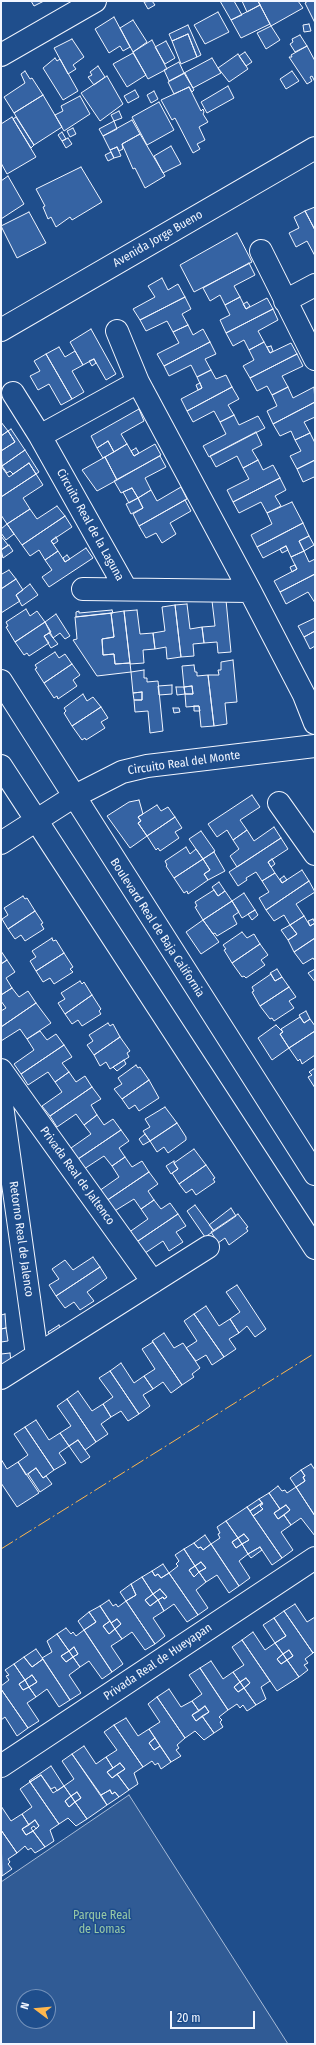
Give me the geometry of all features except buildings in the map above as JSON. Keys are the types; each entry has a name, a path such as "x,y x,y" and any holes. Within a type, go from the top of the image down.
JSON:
{"street":[{"path":"1,55 95,1"},
{"name":"Avenida Jorge Bueno","path":"1,330 315,148"},
{"path":"261,251 315,359"},
{"path":"285,301 315,285"},
{"path":"117,331 138,382 304,695 315,723"},
{"path":"40,436 138,382"},
{"name":"Circuito Real de la Laguna","path":"13,393 40,436 126,589 250,591"},
{"path":"82,589 126,589"},
{"name":"Boulevard Real de Baja California","path":"1,681 315,1174"},
{"name":"Circuito Real del Monte","path":"1,844 74,797 122,772 146,766 315,746"},
{"path":"1,766 35,821 315,1248"},
{"path":"279,803 315,854"},
{"name":"Privada Real de Jaltenco","path":"1,1070 153,1282"},
{"name":"Retorno Real de Jalenco","path":"1,1098 37,1355"},
{"path":"1,1378 208,1247"},
{"name":"Privada Real de Hueyapan","path":"1,1766 315,1558"}],"shaded area":[{"name":"Parque Real de Lomas","path":"129,1795 288,2044 1,2044 1,1882"}],"power":[{"path":"1,1549 315,1353"}]}
